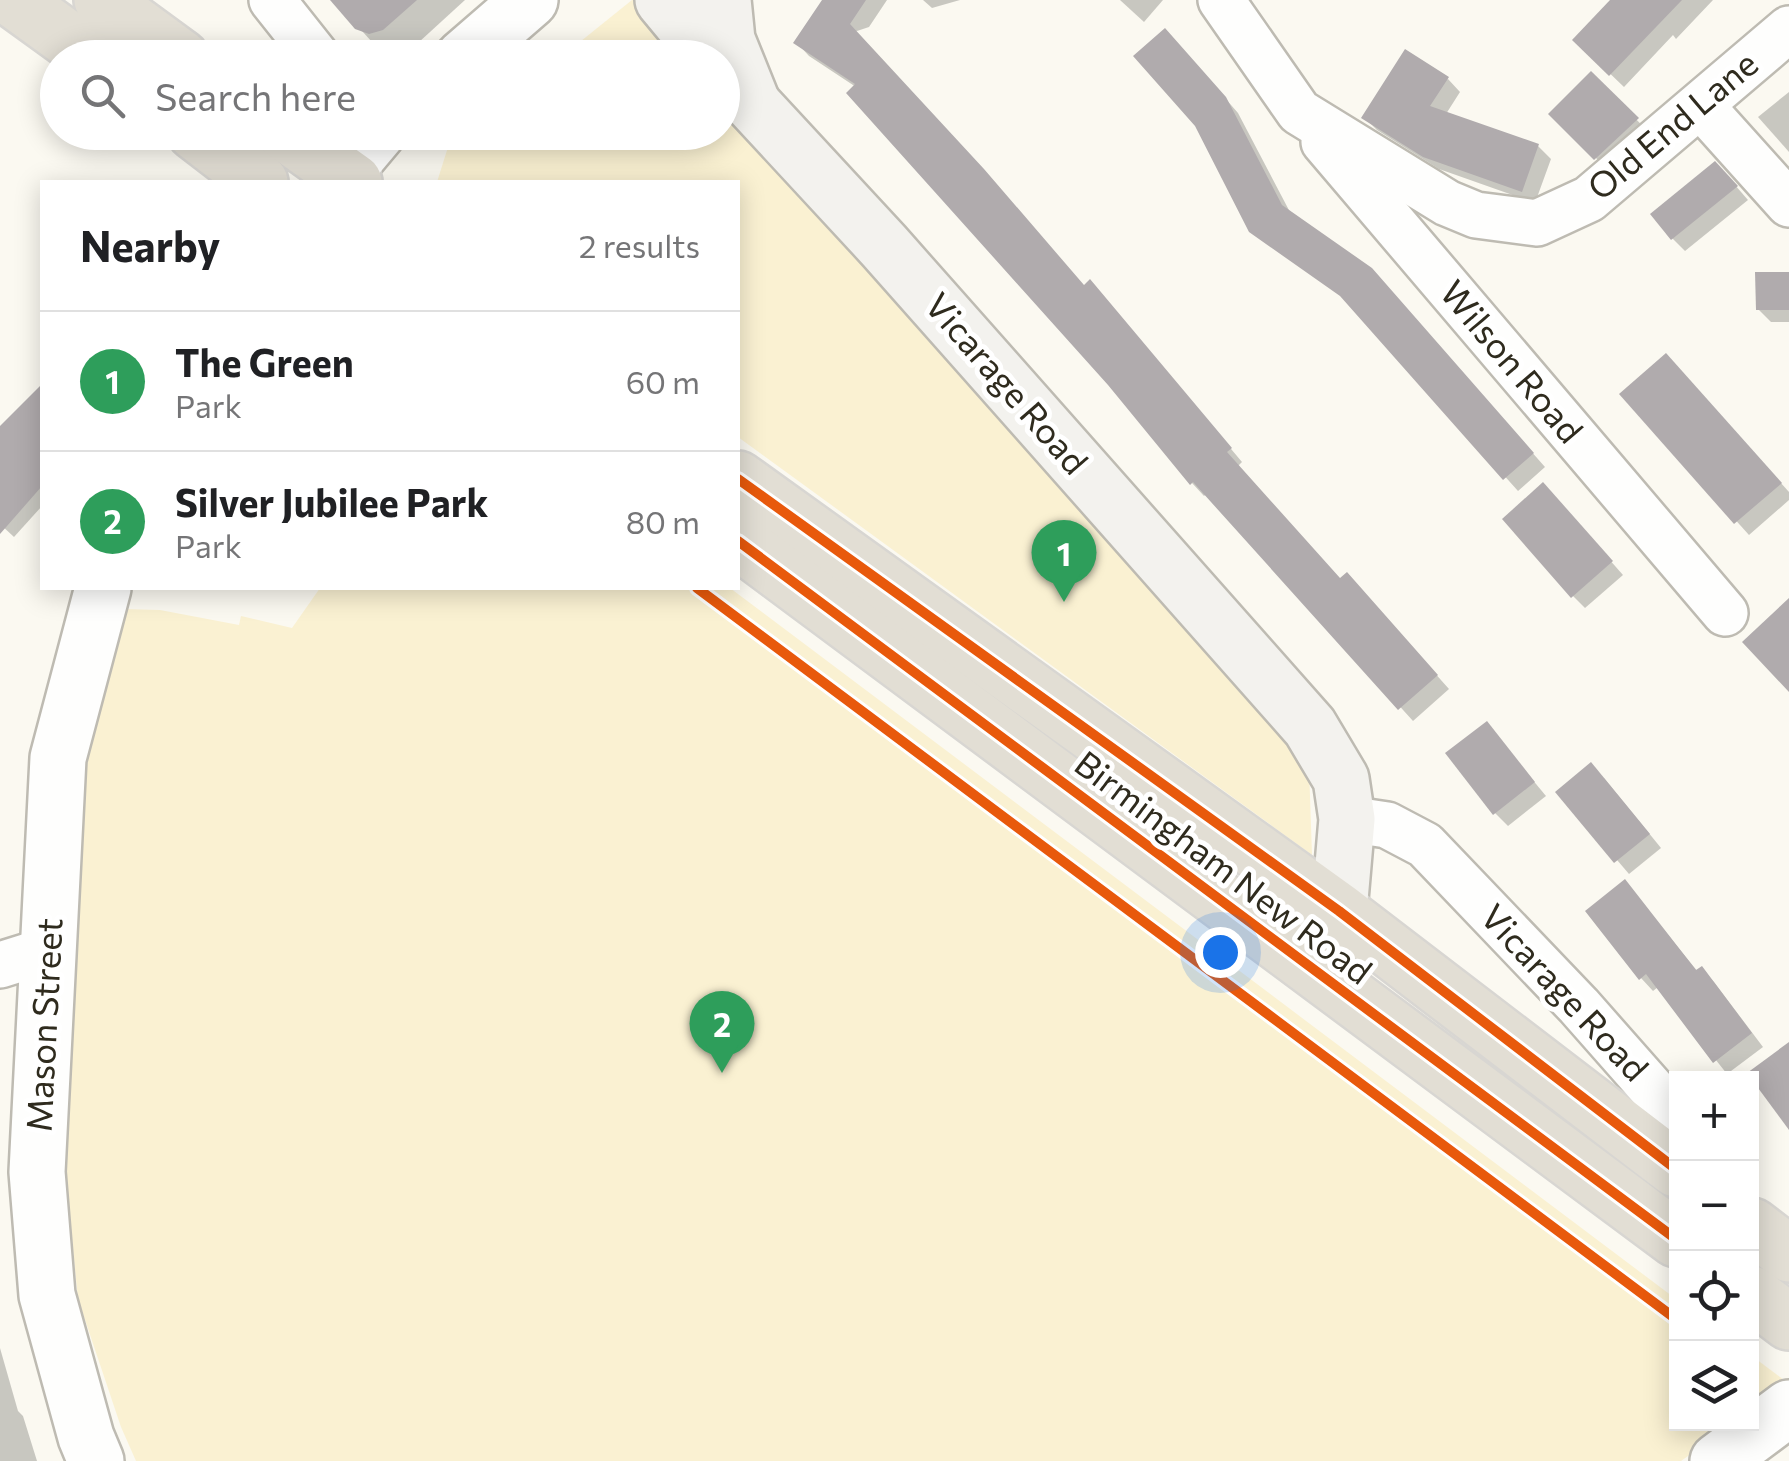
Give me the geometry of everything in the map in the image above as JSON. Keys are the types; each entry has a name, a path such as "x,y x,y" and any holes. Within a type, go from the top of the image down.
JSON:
{"highway":[{"path":"14,0 69,40"},
{"path":"102,0 156,40"},
{"path":"218,150 257,180"},
{"path":"306,150 344,180"},
{"name":"Birmingham New Road","path":"740,480 1339,911 1669,1163"},
{"name":"Birmingham New Road","path":"740,542 1669,1234"},
{"path":"1759,1231 1789,1254"},
{"path":"1759,1299 1789,1322"}],"main road":[{"path":"663,0 696,40"},
{"name":"Vicarage Road","path":"723,0 728,40"},
{"name":"Vicarage Road","path":"740,90 909,274 1310,727 1341,780 1346,818 1339,911"},
{"path":"1302,960 1339,911"}],"street":[{"path":"272,0 304,40"},
{"path":"483,40 530,0"},
{"name":"Old End Lane","path":"1221,0 1298,112 1448,203 1476,215 1536,223 1589,199 1789,29"},
{"path":"1701,106 1789,204"},
{"name":"Wilson Road","path":"1298,112 1724,613"},
{"path":"344,180 365,150"},
{"name":"Mason Street","path":"96,1461 46,1296 24,957 58,758 103,590"},
{"name":"Vicarage Road","path":"1346,818 1387,826 1425,845 1669,1108"},
{"path":"1759,1208 1789,1242"},
{"path":"1718,1461 1789,1408"}],"shaded area":[{"path":"637,0 671,40 582,40"},
{"path":"740,117 1309,767 1312,855 740,438 740,180 438,180 447,150 740,150"},
{"path":"319,590 733,590 1669,1294 1669,1431 1723,1431 1681,1461 136,1461 78,1299 66,1180 68,967 81,759 124,609 160,610 239,625 241,616 292,628"},
{"path":"1759,1361 1788,1383 1759,1405"}],"building":[{"path":"330,0 417,0 383,30 369,34 355,29"},
{"path":"822,0 866,0 850,24 1084,285 1090,279 1232,448 1227,452 1340,578 1347,572 1438,675 1398,710 1193,482 1190,485 1108,385 846,93 855,84 793,43"},
{"path":"1610,0 1682,0 1609,76 1572,40"},
{"path":"1165,28 1226,97 1282,205 1372,268 1534,453 1503,480 1340,296 1249,232 1195,126 1133,56"},
{"path":"1405,49 1449,77 1430,106 1539,144 1522,192 1423,157 1361,118"},
{"path":"1591,71 1639,118 1594,160 1548,114"},
{"path":"1715,161 1738,186 1671,240 1650,214"},
{"path":"1755,272 1789,272 1789,310 1756,310"},
{"path":"1666,353 1782,483 1734,524 1619,394"},
{"path":"40,386 40,488 0,534 0,426"},
{"path":"1543,482 1613,561 1571,598 1502,519"},
{"path":"1789,598 1789,692 1742,642"},
{"path":"1487,721 1535,782 1493,815 1445,753"},
{"path":"1591,762 1650,834 1614,863 1555,792"},
{"path":"1625,879 1696,970 1702,966 1752,1033 1713,1063 1646,974 1639,980 1585,911"},
{"path":"1789,1042 1789,1130 1759,1089 1759,1071 1750,1071"}],"cycle path":[{"path":"740,480 1339,911 1669,1164"},
{"path":"740,542 1669,1234"},
{"path":"700,590 1669,1314"}],"place":[{"name":"The Green","path":"1064,602"},
{"name":"Silver Jubilee Park","path":"722,1073"}]}
